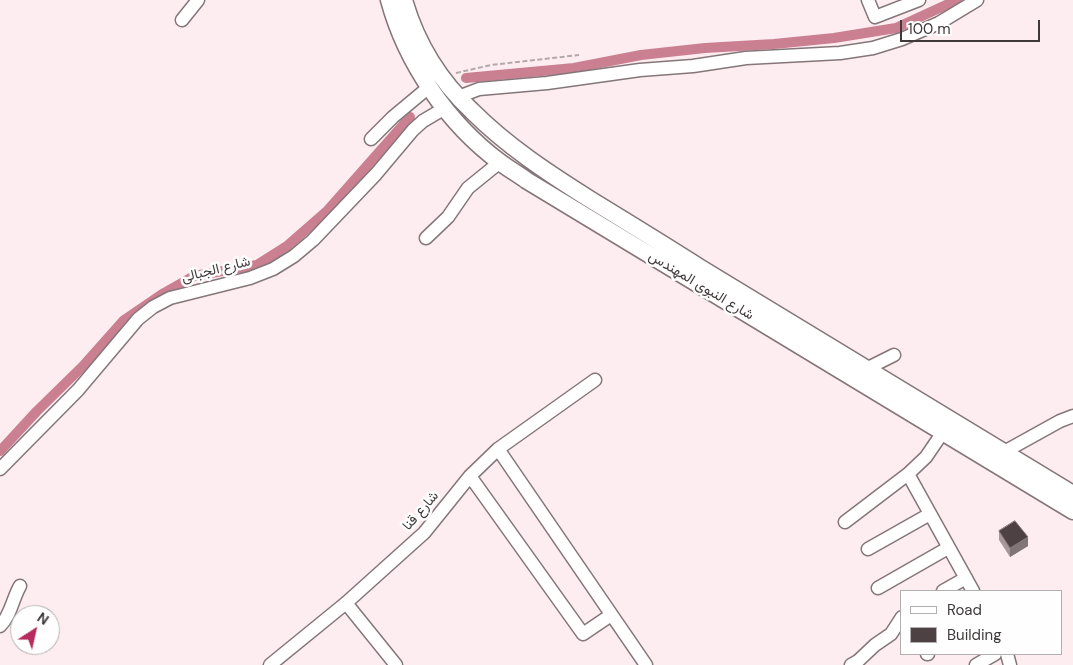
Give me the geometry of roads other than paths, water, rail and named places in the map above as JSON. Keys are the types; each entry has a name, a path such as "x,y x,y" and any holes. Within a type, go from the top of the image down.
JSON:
{"main road":[{"name":"شارع النبوى المهندس","path":"390,0 408,51 436,82 458,97 511,146 618,226"},
{"name":"شارع النبوى المهندس","path":"404,0 445,108 479,144 500,162 526,180 618,226 641,240 943,432 1073,511"},
{"name":"شارع النبوى المهندس","path":"641,240 866,369 1073,494"}],"street":[{"path":"182,20 198,0"},
{"path":"868,0 875,18 919,0"},
{"path":"458,97 479,89 537,84 640,70 693,66 746,58 840,53 873,48 902,39 939,23 977,0"},
{"path":"371,139 393,117 436,82"},
{"name":"شارع الجبالى","path":"0,469 78,390 145,313 170,298 250,278 289,260 313,240 376,174 418,125 445,108"},
{"path":"426,238 448,216 468,188 500,162"},
{"path":"866,369 894,355"},
{"name":"شارع قنا","path":"270,665 346,603 420,537 470,476 498,449 595,380"},
{"path":"1004,452 1060,421 1073,416"},
{"path":"845,522 908,474 926,456 943,432"},
{"path":"498,449 646,665"},
{"path":"908,474 972,590"},
{"path":"470,476 583,634 611,615"},
{"path":"868,550 930,514"},
{"path":"878,588 948,548"},
{"path":"945,590 966,578"},
{"path":"0,626 9,614 13,599 20,586"},
{"path":"346,603 396,665"},
{"path":"851,665 891,634 900,620"},
{"path":"976,665 993,655"}],"waterway":[{"path":"466,78 574,68 641,55 705,48 834,38 896,28 957,0"},
{"path":"0,451 83,366 123,321 164,293 194,276 257,265 287,246 327,211 410,117"}]}
